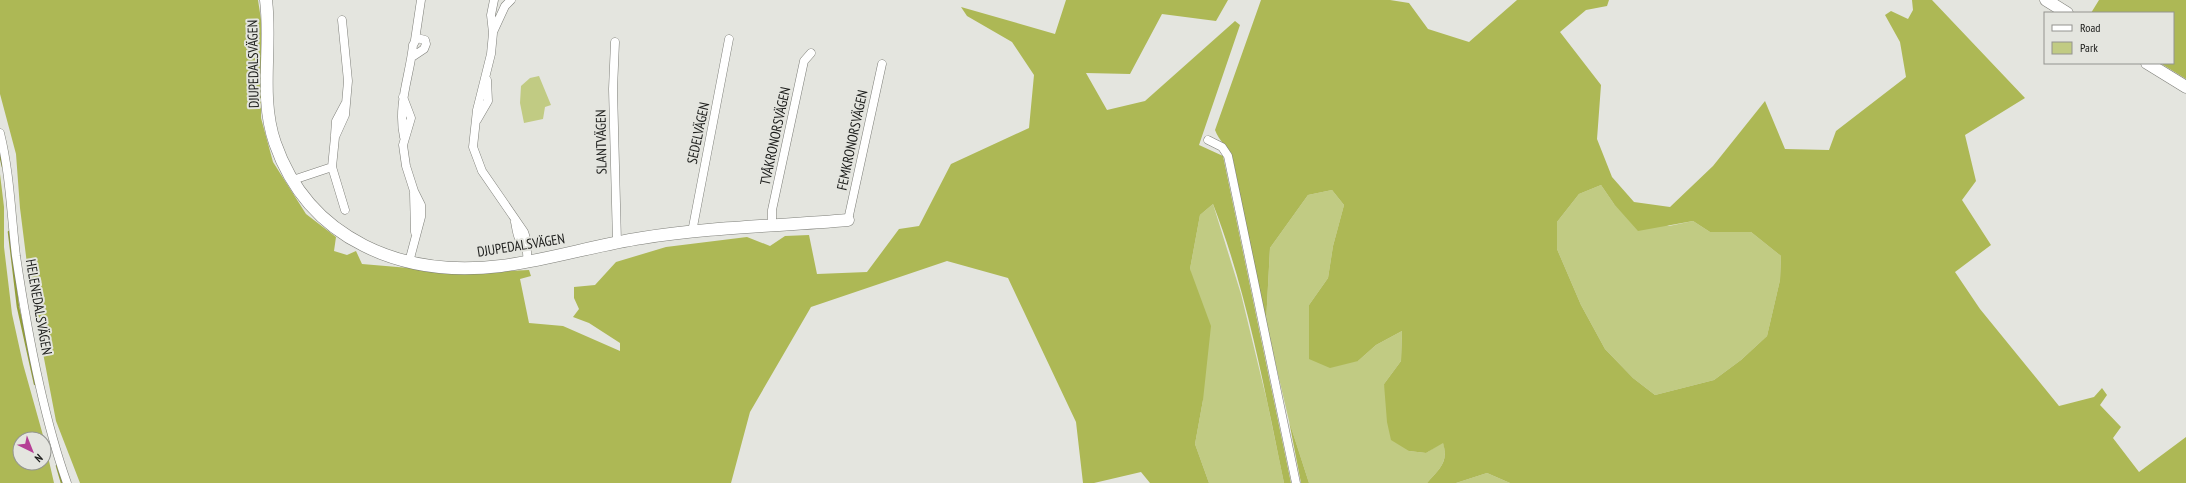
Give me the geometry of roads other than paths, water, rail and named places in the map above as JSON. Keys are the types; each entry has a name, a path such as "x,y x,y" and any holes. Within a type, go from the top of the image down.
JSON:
{"street":[{"name":"DJUPEDALSVÄGEN","path":"266,0 269,31 266,94 270,128 276,144 293,180 316,212 345,236 369,250 409,262 470,268 528,262 617,242 692,232 848,220"},
{"path":"409,262 415,234 414,191 406,166 404,137 401,123 403,97 415,40 420,0"},
{"path":"493,33 508,3 494,0 491,15 493,33 487,71 477,110 473,147 475,156 482,171 515,220 517,234 521,242 525,245 528,262"},
{"path":"2046,0 2065,12"},
{"path":"342,20 348,81 345,104 336,121 336,137 332,167 345,210"},
{"path":"412,57 424,49 426,44 425,40 420,38 415,40"},
{"name":"SEDELVÄGEN","path":"692,232 729,39"},
{"name":"SLANTVÄGEN","path":"615,42 613,89 617,242"},
{"name":"TVÅKRONORSVÄGEN","path":"772,226 772,210 804,61 811,53"},
{"name":"FEMKRONORSVÄGEN","path":"848,220 882,64"},
{"path":"2149,64 2186,87"},
{"name":"HELENEDALSVÄGEN","path":"0,133 9,180 24,307 46,407 67,483"},
{"path":"1208,140 1222,146 1228,156 1296,483"},
{"path":"293,180 332,167"}],"waterway":[{"path":"0,154 3,167"},
{"path":"9,232 18,307 35,384"},
{"path":"57,466 62,483"}]}
